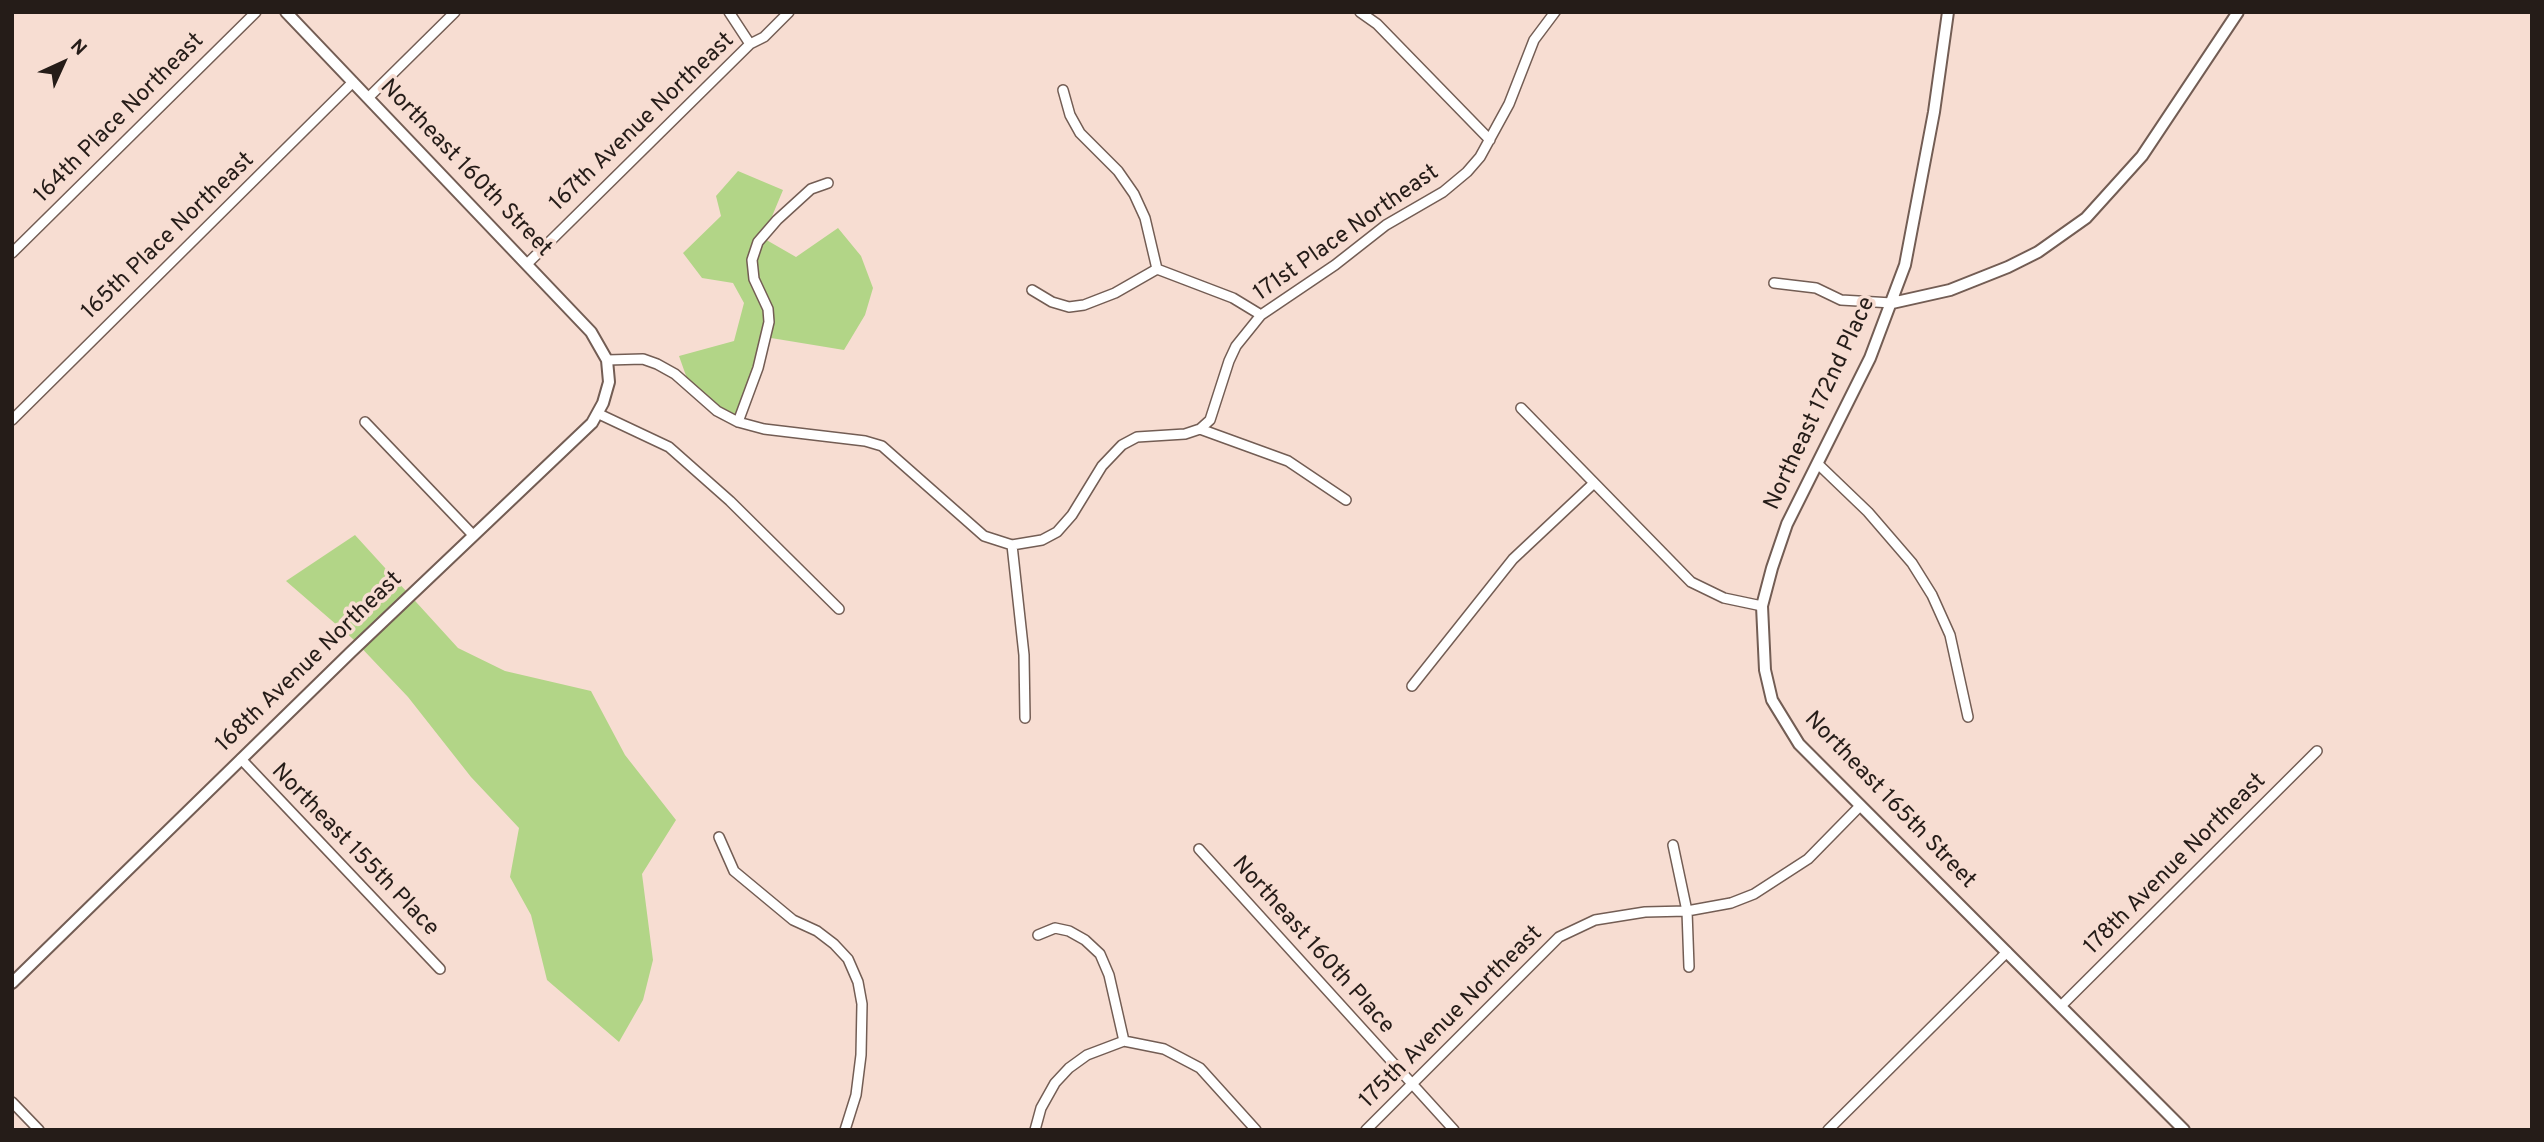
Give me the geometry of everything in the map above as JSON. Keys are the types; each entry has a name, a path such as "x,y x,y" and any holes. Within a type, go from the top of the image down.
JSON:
{"street":[{"name":"164th Place Northeast","path":"12,253 256,12"},
{"name":"Northeast 160th Street","path":"286,12 591,332 607,360"},
{"path":"369,97 454,12"},
{"path":"729,12 750,44"},
{"name":"167th Avenue Northeast","path":"527,264 750,44 764,37 789,12"},
{"path":"1360,12 1377,24 1490,140"},
{"name":"171st Place Northeast","path":"1200,429 1210,420 1236,346 1261,316 1335,265 1386,225 1443,192 1467,172 1490,140 1509,104 1534,40 1555,12"},
{"name":"Northeast 172nd Place","path":"1762,606 1787,524 1855,391 1892,303 1913,230 1948,12"},
{"path":"1774,283 1816,288 1841,300 1892,303 1950,290 2038,252 2087,218 2142,156 2238,12"},
{"name":"165th Place Northeast","path":"12,420 354,82"},
{"path":"1063,90 1070,115 1080,132 1118,171 1134,194 1145,218 1157,269"},
{"path":"738,422 758,368 769,322 768,309 754,279 752,260 758,242 777,220 811,190 828,183"},
{"path":"1032,290 1052,302 1069,307 1084,305 1115,293 1157,269"},
{"path":"1157,269 1234,298 1261,316"},
{"path":"607,360 643,359 657,364 675,374 717,411 738,422 764,429 866,441 882,446 984,537 1012,545 1042,540 1057,532 1072,515 1109,456 1122,445 1137,438 1185,434 1200,429 1288,460 1346,500"},
{"name":"168th Avenue Northeast","path":"12,983 599,414 609,382 607,360"},
{"path":"1521,408 1691,582 1724,598 1762,606"},
{"path":"599,414 669,447 739,510 839,609"},
{"path":"365,422 473,535"},
{"path":"1818,464 1868,512 1912,564 1932,595 1950,635 1968,717"},
{"path":"1412,685 1513,559 1594,483"},
{"path":"1012,545 1024,656 1025,718"},
{"name":"Northeast 165th Street","path":"1762,606 1765,670 1772,700 1798,742 2184,1130"},
{"name":"178th Avenue Northeast","path":"2061,1006 2317,751"},
{"name":"Northeast 155th Place","path":"241,759 440,969"},
{"name":"175th Avenue Northeast","path":"1366,1130 1559,937 1595,920 1645,912 1687,911 1731,903 1777,881 1808,859 1860,806"},
{"path":"719,837 734,871 793,920 825,938 848,959 858,982 862,1004 861,1055 856,1095 845,1130"},
{"path":"1673,845 1687,911 1689,967"},
{"name":"Northeast 160th Place","path":"1199,849 1454,1130"},
{"path":"1038,935 1055,929 1069,931 1100,954 1110,975 1124,1041"},
{"path":"1828,1130 2007,952"},
{"path":"1035,1130 1041,1108 1055,1083 1069,1068 1087,1055 1124,1041 1164,1049 1200,1068 1254,1129"},
{"path":"12,1102 39,1130"}],"green space":[{"path":"738,171 783,190 763,238 796,257 838,228 861,256 873,288 865,315 844,350 765,337 738,422 690,387 679,356 734,341 744,303 733,283 702,278 683,253 721,216 716,196"},
{"path":"355,535 458,648 505,671 591,691 625,755 676,820 642,874 653,960 643,1000 619,1042 547,980 531,915 510,877 519,828 471,777 408,697 353,639 286,581"}]}
